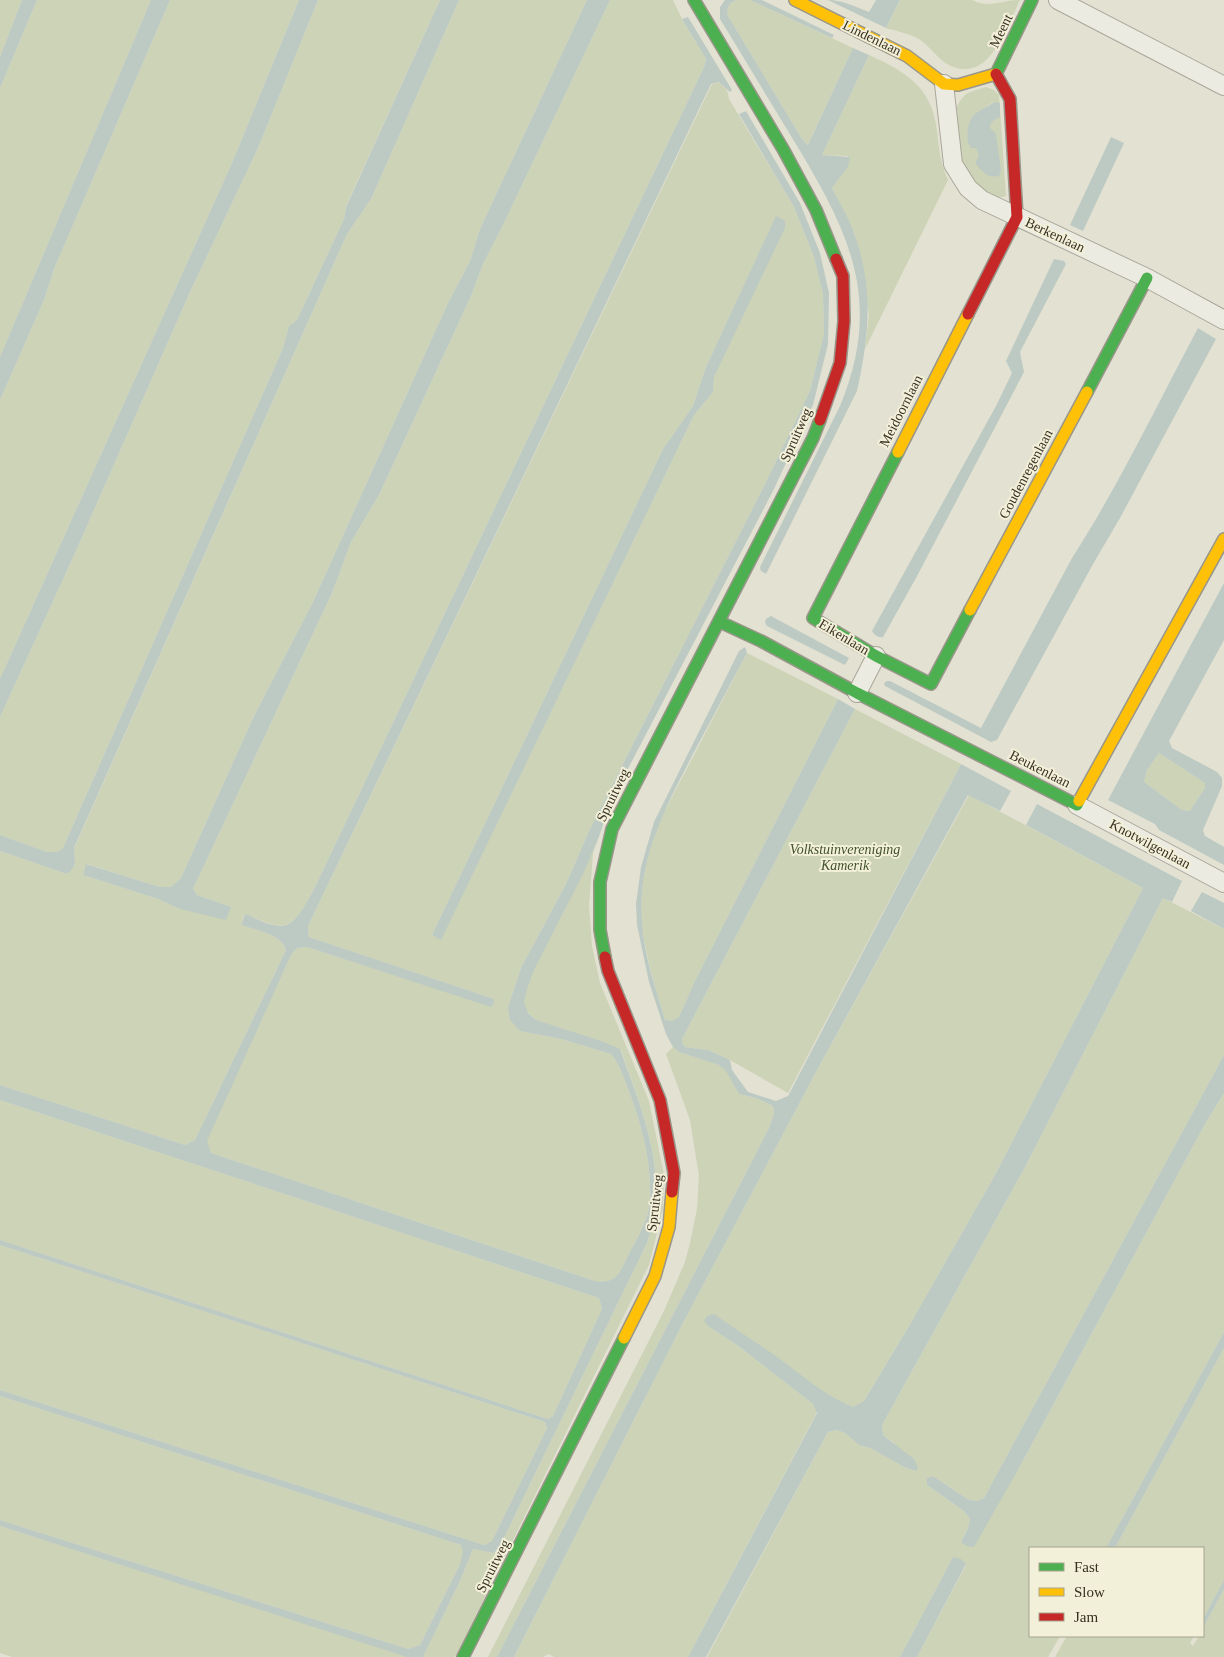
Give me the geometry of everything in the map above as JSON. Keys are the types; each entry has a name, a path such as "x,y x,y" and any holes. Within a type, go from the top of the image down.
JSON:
{"street":[{"name":"Spruitweg","path":"463,1657 655,1276 669,1227 674,1173 660,1100 608,971 600,930 600,882 612,829 814,438 840,363 844,321 843,276 811,202 778,141 694,0"},
{"name":"Lindenlaan","path":"795,0 907,56 944,84"},
{"name":"Meent","path":"996,74 1032,0"},
{"path":"1058,0 1224,86"},
{"path":"996,74 958,85 944,84 953,164 968,188 982,200 1016,217"},
{"name":"Berkenlaan","path":"996,74 1010,99 1016,217 1147,278 1224,320"},
{"name":"Meidoornlaan","path":"813,618 1016,217"},
{"name":"Goudenregenlaan","path":"931,684 1147,278"},
{"name":"Beukenlaan","path":"720,622 762,641 857,693 1077,805 1224,540"},
{"name":"Eikenlaan","path":"813,618 876,656 931,684"},
{"name":"Eikenlaan","path":"857,693 876,656"},
{"name":"Knotwilgenlaan","path":"1077,805 1224,883"}],"green space":[{"path":"0,0 22,0 0,57"},
{"path":"37,0 151,0 0,357 0,88"},
{"path":"170,0 299,0 232,163 0,679 0,400 44,300 54,269"},
{"path":"318,0 440,0 346,206 344,219 297,320 289,326 283,348 63,848 57,852 47,852 0,835 0,717 75,553 190,292 258,148"},
{"path":"459,0 587,0 480,229 470,261 448,303 313,602 254,716 181,878 171,887 160,887 87,864 83,875 158,899 180,909 231,907 197,895 193,889 332,593 351,542 379,495 471,296 483,264 610,0 673,0 706,59 704,67 309,898 295,919 282,926 244,915 241,925 274,936 286,950 195,1140 185,1145 0,1085 0,851 64,873 75,865 74,849 347,234 371,199"},
{"path":"737,0 750,0 853,48 808,145 802,139 728,16 727,10 729,6"},
{"path":"900,0 972,0 978,3 990,4 1020,0 1003,37 995,49 987,59 976,67 965,69 946,63 919,39 886,28"},
{"path":"869,55 895,68 915,83 923,92 934,116 940,156 948,180 865,349 869,315 855,235 832,188 848,167 848,156 822,155"},
{"path":"719,82 727,90 729,99 794,207 814,257 823,294 824,334 810,391 764,486 590,829 566,884 521,968 508,1007 520,1031 561,1039 611,1054 621,1070 636,1110 649,1170 649,1208 642,1228 621,1271 611,1280 598,1282 211,1153 206,1141 291,955 297,948 307,947 491,1006 494,1003 493,999 309,937 308,926 712,84","holes":["776,217 714,377 713,392 694,415 441,939 432,935 663,449 693,406 706,367"]},
{"path":"986,87 994,90 999,95 1006,196 992,196 974,183 962,165 957,139 955,116 958,105 965,95","holes":["993,102 993,120 990,128 1001,170 975,163 979,156 976,148 982,110"]},
{"path":"747,653 838,699 695,981 679,1017 672,1022 665,1020 646,950 641,913 644,874 658,824"},
{"name":"Volkstuinvereniging Kamerik","path":"855,709 961,764 788,1093 730,1060 708,1050 685,1047 682,1039"},
{"path":"1159,753 1205,783 1205,788 1190,811 1182,810 1144,782 1147,770"},
{"path":"969,795 1143,888 995,1175 864,1401 853,1407 838,1401 708,1326 737,1345 813,1404 817,1412 688,1657 554,1657 549,1654 543,1657 514,1657 684,1321 816,1072"},
{"path":"600,834 593,853 589,906 592,946 600,983 649,1101 664,1175 663,1209 649,1265 455,1657 423,1657 460,1581 473,1549 493,1553 499,1548 647,1243 654,1220 656,1192 652,1150 642,1109 621,1050 536,1020 528,1012 524,1004 525,992 532,972"},
{"path":"1163,898 1224,929 1224,1055 984,1498 977,1501 969,1500 933,1476 927,1485 964,1511 970,1519 961,1542 1019,1468 1205,1124 1224,1093 1224,1332 1107,1547 1029,1547 1029,1637 1059,1637 1048,1657 917,1657 966,1565 953,1557 900,1657 707,1657 828,1432 837,1430 845,1433 859,1445 870,1448 906,1468 916,1471 893,1442 883,1435 882,1425 1025,1167"},
{"path":"673,1047 686,1054 708,1060 722,1067 729,1074 739,1094 756,1098 773,1106 774,1114 769,1128 497,1657 488,1657 664,1311 685,1262 697,1209 699,1176 690,1120 666,1054"},
{"path":"0,1100 599,1298 602,1309 553,1416 548,1419 0,1240"},
{"path":"0,1245 545,1422 547,1428 492,1541 484,1545 0,1390"},
{"path":"1224,1348 1224,1580 1204,1617 1204,1547 1116,1547"},
{"path":"0,1396 461,1545 464,1552 460,1564 420,1645 408,1649 0,1520"},
{"path":"0,1526 407,1657 12,1657 0,1653"},
{"path":"1224,1589 1224,1657 1055,1657 1066,1637 1193,1637 1190,1643 1193,1646 1198,1637 1204,1637 1204,1626"}],"shaded area":[{"path":"22,0 37,0 0,88 0,57"},
{"path":"151,0 170,0 54,269 44,300 0,400 0,357"},
{"path":"299,0 318,0 258,148 190,292 75,553 0,717 0,679 232,163"},
{"path":"440,0 459,0 371,199 347,234 74,848 75,864 69,873 64,873 0,851 0,835 47,852 57,852 63,848 283,348 289,326 297,320 344,219 346,207"},
{"path":"587,0 610,0 483,264 471,296 379,495 351,542 332,593 193,889 197,895 231,907 226,920 180,909 158,899 83,875 86,864 160,887 171,887 181,878 254,716 313,602 448,303 470,261 480,229"},
{"path":"725,0 737,0 729,6 727,10 728,16 802,139 808,145 853,48 869,55 822,155 850,157 848,167 832,188 853,230 865,276 868,314 861,371 857,391 766,574 761,571 760,567 840,406 853,367 859,331 859,297 853,265 843,233 829,202 720,19 720,7"},
{"path":"750,0 762,0 834,35 832,38"},
{"path":"828,0 844,2 869,12 876,0 900,0 886,28"},
{"path":"688,17 732,90 730,92 719,82 711,84 308,926 309,937 494,999 494,1003 491,1007 307,947 297,948 291,955 207,1141 211,1153 598,1282 611,1280 621,1271 647,1215 650,1201 650,1186 647,1155 640,1124 621,1070 611,1054 561,1039 520,1031 510,1020 508,1007 521,968 566,884 590,829 764,486 810,391 824,334 823,294 814,257 794,207 739,114 746,111 800,203 820,253 829,293 828,344 813,405 773,491 609,805 600,834 584,872 534,970 524,1002 528,1013 536,1020 620,1049 641,1109 652,1150 656,1192 654,1220 647,1243 499,1548 493,1553 473,1549 460,1581 423,1657 407,1657 0,1526 0,1520 408,1649 420,1645 460,1564 463,1552 461,1545 0,1396 0,1390 484,1545 492,1541 547,1428 545,1422 0,1245 0,1240 548,1419 553,1416 602,1309 599,1298 0,1100 0,1085 185,1145 195,1140 286,950 274,936 241,925 245,914 276,926 286,925 299,914 316,885 704,67 706,59 682,19"},
{"path":"994,102 1000,103 1000,117 994,120 990,126 996,134 1001,170 999,176 986,174 975,163 978,152 976,148 971,148 967,136 969,123 973,116"},
{"path":"1111,137 1124,143 1083,231 1070,225"},
{"path":"776,216 785,221 785,228 714,377 713,392 694,415 441,940 432,935 663,449 693,406 706,367"},
{"path":"1054,259 1064,261 1066,264 1020,352 1024,372 916,578 883,637 878,637 872,631 996,406 1012,373 1006,361"},
{"path":"1198,328 1216,339 1120,518 997,740 991,742 885,686 884,683 890,681 981,728 1072,558 1122,473"},
{"path":"1224,583 1224,640 1169,741 1172,748 1217,772 1222,778 1222,786 1203,830 1205,836 1224,847 1224,865 1159,830 1155,824 1108,800","holes":["1159,753 1205,783 1205,788 1190,811 1182,810 1144,782 1147,770"]},
{"path":"771,616 849,658 845,665 767,626 766,619"},
{"path":"745,647 747,653 663,815 655,835 644,877 642,900 643,935 651,972 665,1020 672,1021 679,1017 695,981 838,699 855,709 682,1039 685,1047 708,1050 730,1060 732,1070 748,1092 776,1101 788,1096 961,764 1011,791 1000,811 968,795 816,1072 684,1321 514,1657 497,1657 769,1128 774,1114 773,1106 756,1098 739,1094 726,1071 719,1065 679,1052 673,1047 666,1034 649,982 637,925 636,904 641,867 654,822 739,651"},
{"path":"1037,804 1182,881 1172,902 1163,898 1025,1167 882,1425 883,1435 914,1459 918,1468 916,1471 906,1468 870,1448 859,1445 845,1433 837,1430 828,1432 706,1657 688,1657 817,1413 813,1404 737,1345 708,1326 704,1321 707,1316 714,1314 819,1388 844,1403 853,1407 864,1401 995,1175 1143,888 1026,825"},
{"path":"1202,892 1224,903 1224,929 1191,911"},
{"path":"1224,1055 1224,1093 1205,1124 1019,1468 974,1547 967,1546 961,1542 970,1519 964,1511 927,1485 927,1478 933,1476 969,1500 977,1501 984,1498"},
{"path":"1224,1332 1224,1348 1116,1547 1107,1547"},
{"path":"953,1557 961,1559 966,1564 917,1657 900,1657"},
{"path":"1224,1580 1224,1589 1204,1626 1204,1617"}],"traffic: fast":[{"path":"694,0 783,149 816,210 836,259"},
{"path":"996,74 1032,0"},
{"path":"1087,392 1147,278"},
{"path":"605,957 600,930 600,882 612,829 813,438 820,420"},
{"path":"898,452 813,618 876,656 931,684 970,610"},
{"path":"720,622 761,641 857,693 1077,805 1079,801"},
{"path":"463,1657 624,1338"}],"traffic: slow":[{"path":"795,0 907,56 944,84 958,85 996,74"},
{"path":"898,452 968,314"},
{"path":"970,610 1087,392"},
{"path":"1079,801 1224,539"},
{"path":"624,1338 655,1276 669,1227 672,1192"}],"traffic: jam":[{"path":"968,314 1017,217 1010,99 996,74"},
{"path":"820,420 840,363 844,321 843,276 836,259"},
{"path":"605,957 608,971 660,1100 674,1173 672,1192"}]}
